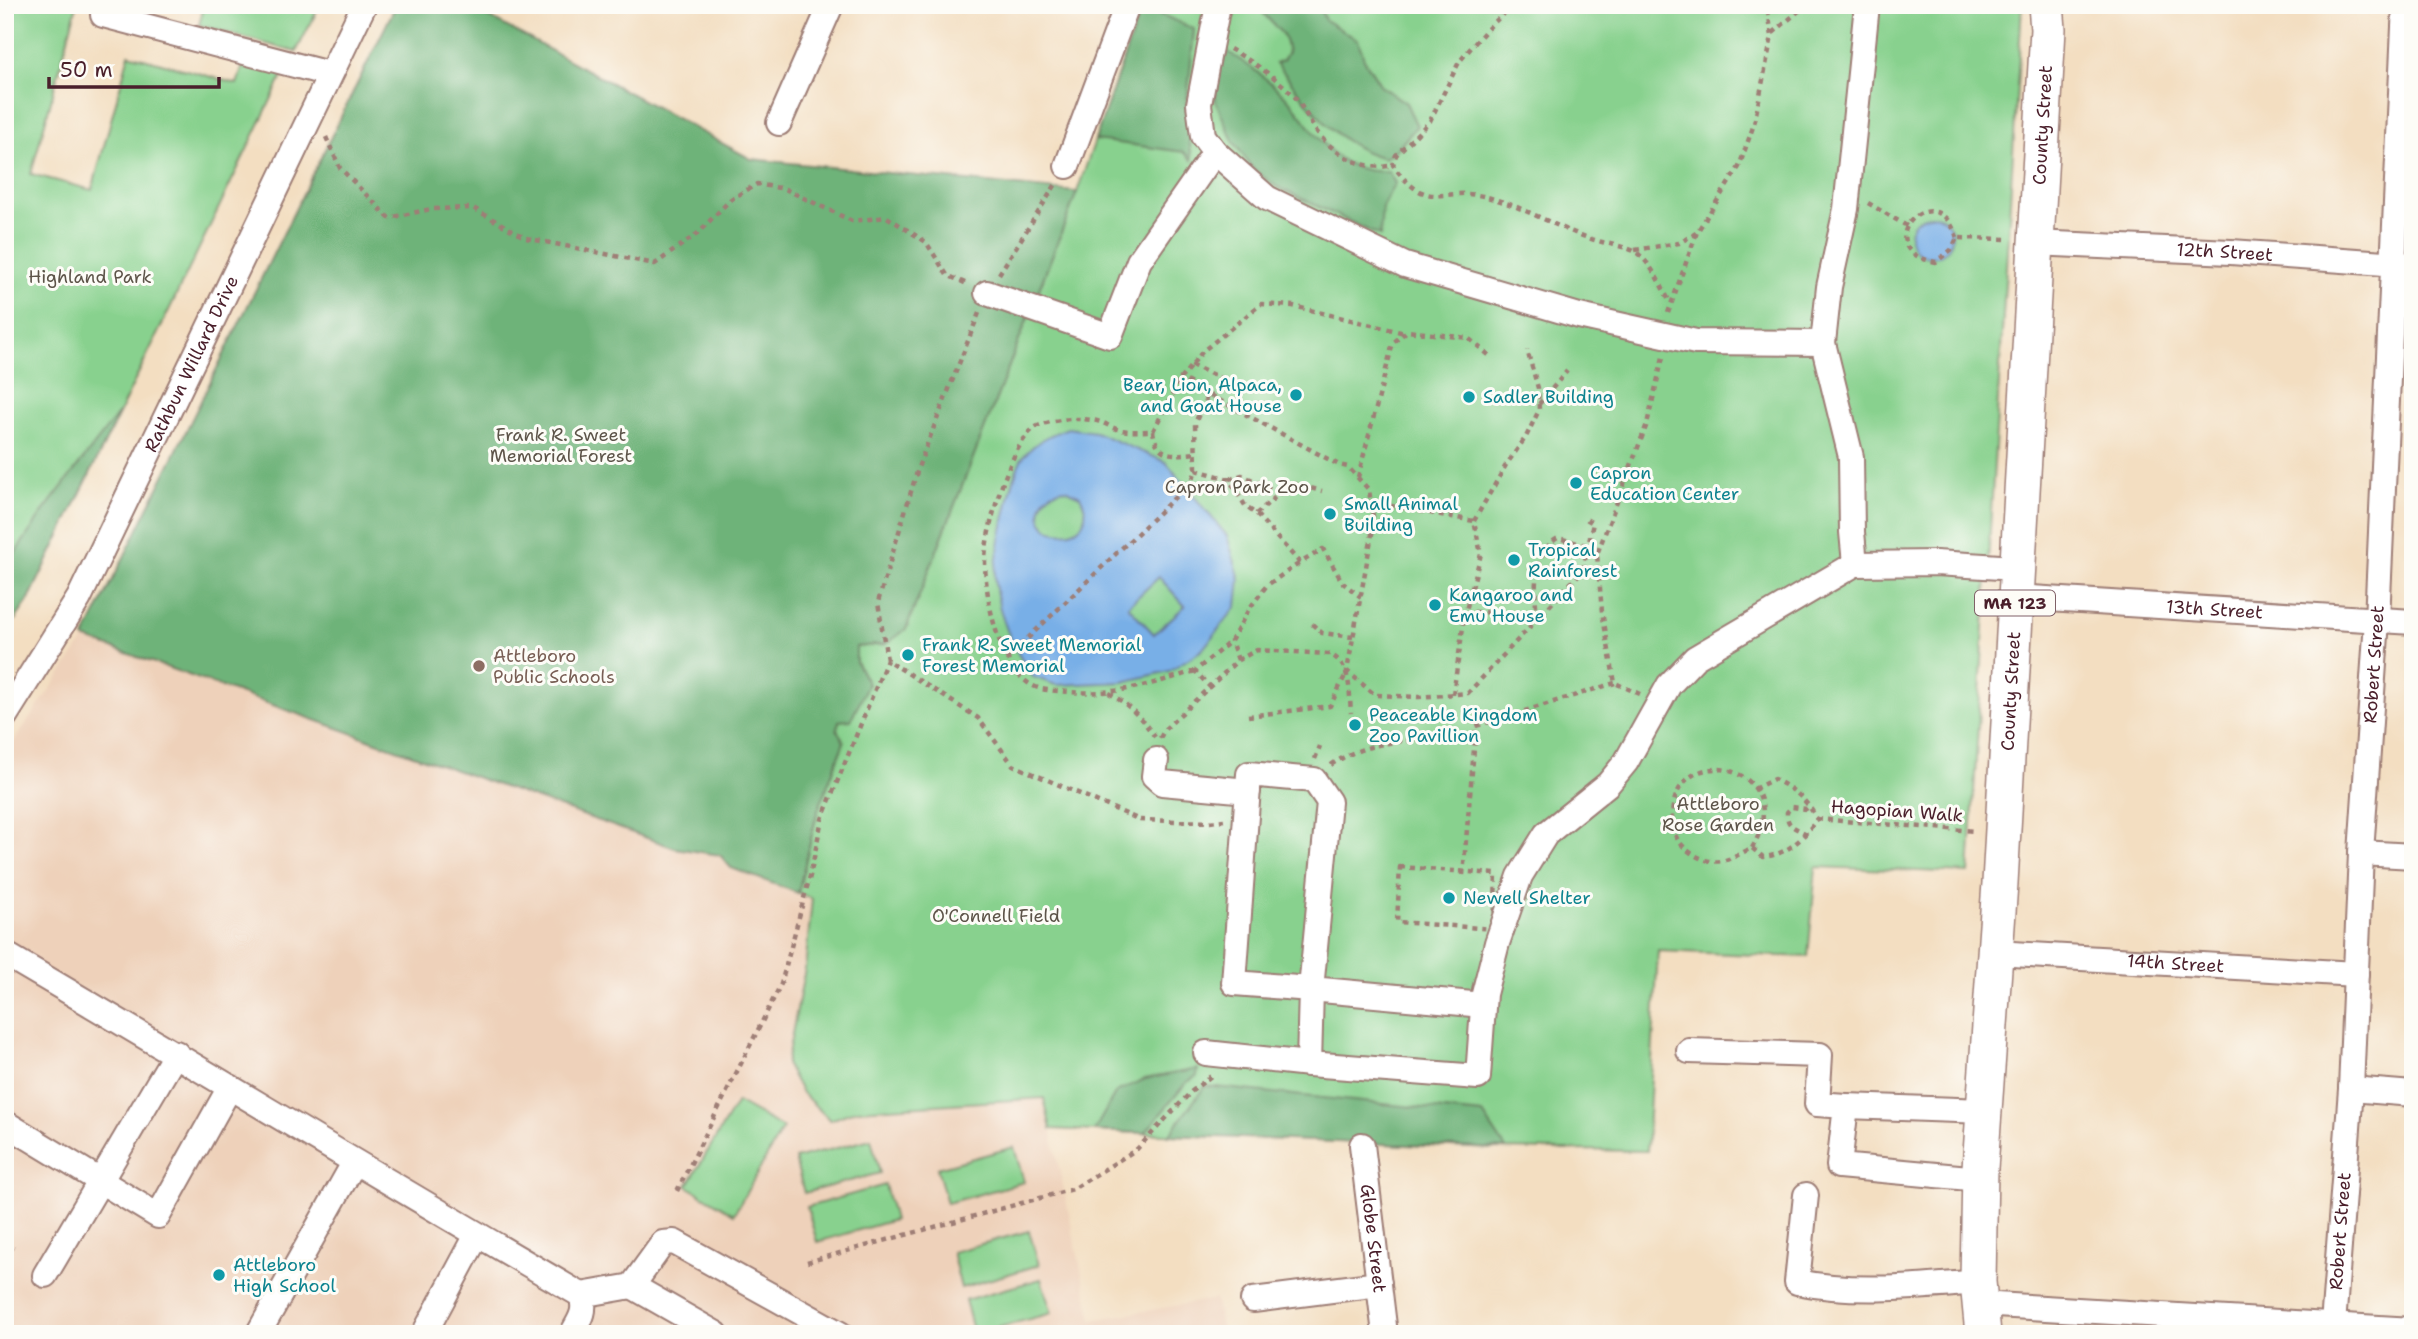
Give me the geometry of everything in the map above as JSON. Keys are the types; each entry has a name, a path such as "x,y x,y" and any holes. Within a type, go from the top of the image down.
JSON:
{"highway":[{"name":"County Street","path":"1980,1307 1980,1179 1996,953 2016,582 2022,241 2048,29 2046,5"}],"street":[{"name":"Rathbun Willard Drive","path":"5,716 79,598 364,5"},
{"path":"779,123 831,5"},
{"path":"1067,166 1128,5"},
{"path":"1218,5 1199,104 1203,136 1215,152 1267,198 1405,265 1579,316 1696,342 1823,343"},
{"path":"1206,1053 1309,1065 1478,1077 1484,994 1497,943 1520,876 1546,834 1615,776 1626,762 1669,685 1695,658 1855,564 1851,457 1823,343 1829,288 1848,191 1867,5"},
{"name":"Robert Street","path":"2333,1325 2351,1089 2361,853 2404,264 2405,5"},
{"path":"103,15 329,75"},
{"path":"987,293 1110,336 1139,261 1215,152"},
{"name":"12th Street","path":"2022,241 2404,264"},
{"name":"13th Street","path":"1855,564 1936,563 2016,582 2413,622"},
{"path":"1156,760 1154,776 1162,783 1248,791"},
{"path":"1309,1065 1311,989 1329,802 1314,780 1249,774 1234,983 1311,989 1483,1005"},
{"path":"2361,853 2413,856"},
{"name":"14th Street","path":"1996,953 2356,974"},
{"path":"5,955 581,1295 632,1286 716,1334"},
{"path":"1689,1051 1820,1055 1817,1104 1985,1111"},
{"path":"45,1275 176,1054"},
{"path":"5,1123 158,1216 230,1087"},
{"path":"2351,1089 2413,1094"},
{"path":"1846,1106 1839,1166 1980,1179"},
{"name":"Globe Street","path":"1362,1145 1385,1334"},
{"path":"258,1334 354,1163"},
{"path":"1806,1195 1797,1282 1819,1287 1896,1289 1980,1307 2105,1323 2333,1325 2413,1330"},
{"path":"424,1334 477,1235"},
{"path":"632,1286 663,1242 674,1242 840,1334"},
{"path":"1254,1300 1379,1284"},
{"path":"572,1334 583,1315 581,1295"}],"path":[{"path":"1393,165 1396,155 1430,121 1459,62 1486,30 1513,5"},
{"path":"1634,250 1643,258 1670,302 1698,232 1739,167 1754,124 1772,34 1767,5"},
{"path":"1772,34 1806,5"},
{"path":"1211,38 1251,61 1294,96 1322,138 1346,158 1380,169 1393,165"},
{"path":"321,127 340,168 389,218 431,209 473,208 526,238 656,264 698,234 731,199 757,184 785,189 852,221 887,217 926,242 947,275 987,293"},
{"path":"1393,165 1405,181 1424,194 1436,197 1488,197 1589,239 1634,250 1679,243 1698,232"},
{"path":"677,1191 782,984 822,819 887,660 878,602 919,465 987,293 1067,166"},
{"path":"1848,191 1907,226"},
{"path":"1923,211 1935,212 1951,223 1957,238 1945,257 1936,262 1926,261 1914,256 1905,245 1904,231 1915,215 1923,211"},
{"path":"1957,238 2022,241"},
{"path":"1196,453 1176,455 1162,452 1155,443 1153,431 1181,378 1191,365 1203,351 1261,304 1293,306 1405,333"},
{"path":"1358,478 1393,343 1407,331 1437,333 1468,338 1490,356"},
{"path":"1615,683 1602,612 1597,554 1647,424 1662,367 1665,335"},
{"path":"1453,694 1465,614 1481,554 1474,522 1539,410 1538,388 1527,351"},
{"path":"1191,365 1245,389"},
{"path":"1539,405 1567,370"},
{"path":"1181,378 1339,465 1348,467 1369,490 1374,523 1361,597 1347,671 1331,706 1248,716"},
{"path":"1006,659 1192,481 1196,470 1195,423 1209,394"},
{"path":"1153,431 1121,430 1087,419 1052,422 1036,426 1011,458 991,524 985,560 998,635 1006,659 1020,677 1037,688 1108,693 1138,688 1195,671 1231,641 1249,609 1267,585 1323,549 1343,583 1361,597"},
{"path":"1196,470 1229,480 1242,475 1280,493"},
{"path":"1229,480 1246,507 1256,514 1300,563"},
{"path":"1256,514 1294,484 1322,491"},
{"path":"1370,502 1474,522"},
{"path":"1108,693 1125,702 1139,715 1158,741 1165,729 1238,660 1257,650 1330,654 1340,659 1347,671 1376,695 1419,696 1468,692 1583,570 1594,523 1586,519"},
{"path":"1537,621 1535,586 1549,543 1559,538 1589,546"},
{"path":"1465,614 1527,614 1537,621"},
{"path":"1312,624 1322,633 1353,637"},
{"path":"1231,641 1238,660"},
{"path":"887,660 978,718 1013,765 1026,771 1140,820 1210,822 1246,816"},
{"path":"1195,671 1211,688"},
{"path":"1347,671 1351,713"},
{"path":"1464,873 1476,726 1615,683 1660,702"},
{"path":"1325,769 1344,756 1376,744 1475,737"},
{"path":"1313,764 1320,746"},
{"path":"1720,768 1735,771 1754,789 1763,804 1764,820 1752,848 1721,861 1700,858 1682,846 1672,829 1671,813 1678,793 1689,778 1702,770 1720,768"},
{"path":"1752,848 1763,857 1774,856 1806,835 1817,819 1792,788 1774,779 1754,789"},
{"path":"1806,835 1791,827 1787,821 1787,812 1792,807 1806,809 1809,806"},
{"name":"Hagopian Walk","path":"1817,819 1975,831"},
{"path":"1400,867 1464,873 1496,874 1493,929 1397,922 1400,867"},
{"path":"807,1262 1073,1189 1137,1149 1192,1091 1236,1056"},
{"path":"5,1243 14,1248"}],"shaded area":[{"name":"Attleboro Public Schools","path":"396,5 467,5 751,159 1077,192 828,830 812,899 805,969 830,1120 857,1110 1044,1098 1092,1320 1215,1299 1223,1334 5,1334 5,754 81,645"}],"green space":[{"name":"Highland Park","path":"5,5 77,5 31,174 92,190 129,54 237,84 245,60 286,69 28,601 5,634"},
{"path":"204,5 320,5 296,52 199,25"},
{"name":"Frank R. Sweet Memorial Forest","path":"396,5 467,5 751,159 1077,192 906,629 886,644 856,647 856,662 868,684 851,720 839,721 837,730 844,742 817,813 798,893 731,868 720,855 675,848 84,638"},
{"path":"1142,5 2022,5 1969,873 1816,867 1808,957 1658,951 1647,1151 1493,1149 1051,1129 1044,1098 857,1110 830,1120 802,1093 786,1064 805,969 812,899 798,893 817,813 844,742 837,730 839,721 868,684 856,662 856,647 886,644 906,629 1077,192"},
{"path":"1263,5 1322,5 1321,11 1325,20 1358,40 1364,59 1381,86 1406,103 1417,126 1398,148 1385,158 1367,152 1336,133 1310,107 1276,63 1283,60 1288,52 1284,36 1263,13"},
{"path":"1142,6 1194,29 1186,112 1192,160 1184,152 1095,140"},
{"path":"1219,46 1277,88 1339,158 1369,171 1388,171 1395,183 1382,207 1380,236 1277,187 1253,169 1233,141 1216,102 1213,80"},
{"path":"121,410 28,601 5,635 5,568 45,509"},
{"path":"1198,1069 1197,1076 1186,1083 1145,1133 1094,1131 1116,1092 1145,1079"},
{"path":"1205,1086 1483,1114 1506,1149 1169,1135"},
{"path":"737,1102 783,1128 734,1214 687,1186"},
{"path":"871,1139 880,1173 804,1193 795,1159"},
{"path":"1014,1147 1024,1182 947,1203 937,1168"},
{"path":"885,1185 894,1220 817,1242 807,1207"},
{"path":"1029,1231 1039,1265 961,1288 952,1252"},
{"path":"1041,1279 1052,1313 974,1334 965,1300"}],"water":[{"path":"1931,215 1946,221 1952,236 1946,251 1931,257 1916,251 1910,236 1916,221"},
{"path":"1068,428 1095,432 1166,462 1227,536 1240,579 1237,606 1202,650 1169,671 1123,682 1056,685 1033,677 1008,632 1000,608 995,573 1009,498 1019,465 1028,451 1049,436","holes":["1066,489 1080,496 1085,512 1083,523 1075,530 1064,533 1053,531 1044,525 1040,516 1047,496","1159,577 1185,606 1154,634 1128,606"]}],"place":[{"name":"Bear, Lion, Alpaca, and Goat House","path":"1296,395"},
{"name":"Sadler Building","path":"1469,397"},
{"name":"Capron Education Center","path":"1576,483"},
{"name":"Small Animal Building","path":"1330,514"},
{"name":"Tropical Rainforest","path":"1514,560"},
{"name":"Kangaroo and Emu House","path":"1435,605"},
{"name":"Frank R. Sweet Memorial Forest Memorial","path":"908,655"},
{"name":"Attleboro Public Schools","path":"479,666"},
{"name":"Peaceable Kingdom Zoo Pavillion","path":"1355,725"},
{"name":"Newell Shelter","path":"1449,898"},
{"name":"Attleboro High School","path":"219,1275"}],"park label":[{"name":"Capron Park Zoo","path":"1237,487"},
{"name":"Attleboro Rose Garden","path":"1718,814"},
{"name":"O'Connell Field","path":"996,916"}]}
